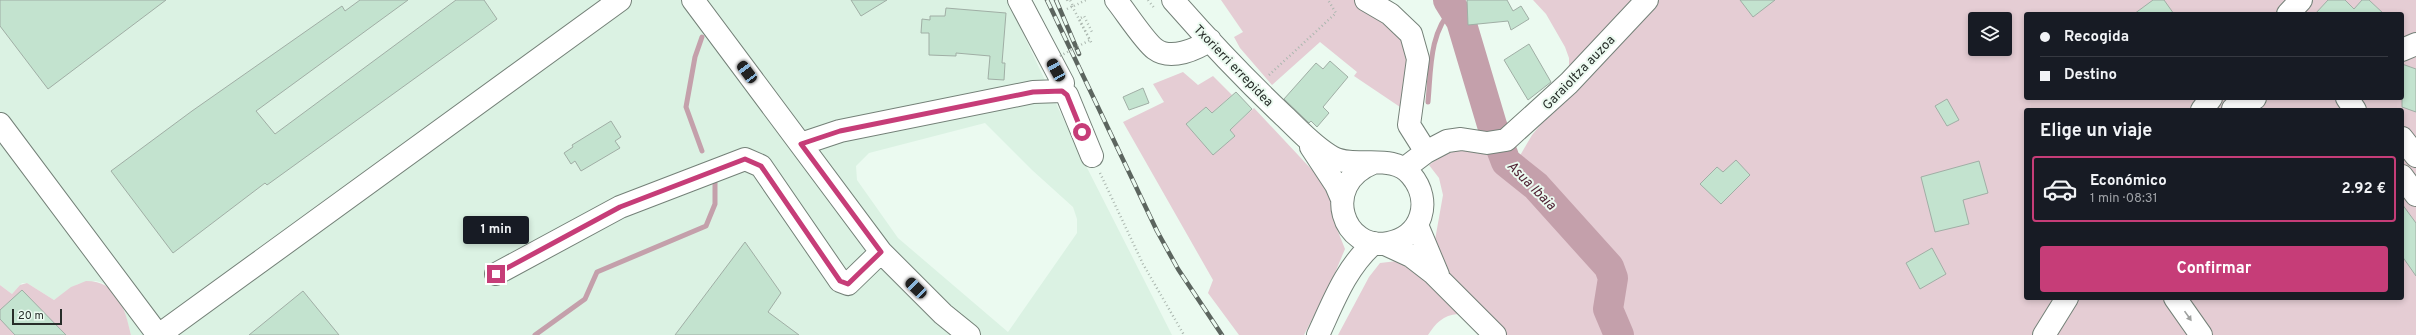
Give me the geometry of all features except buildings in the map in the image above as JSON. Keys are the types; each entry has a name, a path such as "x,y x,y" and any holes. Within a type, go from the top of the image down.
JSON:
{"street":[{"path":"0,124 158,335 620,0"},
{"path":"693,0 881,252 943,314 969,335"},
{"path":"1019,0 1063,83 1062,91"},
{"path":"1116,0 1155,49 1167,54 1178,53 1197,49 1210,40"},
{"name":"Txorierri errepidea","path":"1173,0 1296,128 1320,149 1344,163 1386,162 1405,168"},
{"path":"1318,335 1344,280 1365,251 1380,244 1398,241 1409,235 1417,225 1423,212 1423,198 1419,185 1405,168 1426,152 1409,125 1418,59 1411,34 1390,14 1366,0"},
{"name":"Garaioltza auzoa","path":"1426,152 1447,141 1461,138 1496,142 1568,83 1647,0"},
{"path":"2290,12 2301,0"},
{"path":"2404,49 2416,44"},
{"path":"801,144 840,131 1033,92 1062,91 1067,95 1092,156"},
{"name":"Txorierri errepidea","path":"1296,128 1317,156 1342,199 1346,222 1353,232"},
{"path":"2404,148 2416,195"},
{"path":"496,274 620,207 745,159 761,166 840,281 848,284 881,252"},
{"path":"1342,199 1345,187 1352,176 1361,168 1373,163"},
{"path":"1417,225 1437,273 1452,294"},
{"path":"1344,280 1353,232 1363,239 1411,256 1433,273 1452,294 1495,335"},
{"path":"2044,335 2066,300"},
{"path":"2176,300 2201,335"}],"path":[{"path":"1067,9 1085,0"},
{"path":"1265,78 1336,12 1328,0"},
{"path":"1068,1 1073,6 1088,36 1092,44 1079,19 1084,16 1093,34 1088,36"},
{"path":"1060,56 1090,40"},
{"path":"1092,156 1143,264 1184,335"}],"shaded area":[{"path":"0,0 1007,0 1078,150 1172,335 131,335 123,306 103,283 96,281 78,284 54,300 27,283 22,283 12,294 0,285","holes":["985,123 1032,170 1073,207 1077,219 1077,233 1008,332 898,238 857,180 856,166 869,153"]},
{"path":"1221,0 1359,0 1397,27 1409,50 1403,109 1354,76 1357,72 1320,42 1272,85 1240,48 1234,37 1243,32"},
{"path":"1533,0 2416,0 2416,335 1479,335 1458,314 1448,316 1440,320 1428,335 1338,335 1369,277 1380,263 1432,257 1443,195 1439,178 1429,165 1443,155 1465,148 1499,156 1511,171 1532,135 1558,104 1569,67 1569,58 1565,47 1546,14"},
{"path":"1183,72 1198,85 1213,76 1232,95 1212,113 1206,107 1186,124 1213,154 1235,136 1230,130 1254,108 1328,187 1337,229 1345,249 1332,280 1304,335 1239,335 1208,293 1213,280 1123,122 1164,102 1153,84"},
{"path":"86,281 97,282 113,291 123,306 131,335 0,335 0,285 12,294 20,285 27,283 54,300 71,287"}],"waterway":[{"name":"Asua Ibaia","path":"1448,0 1461,21 1492,125 1506,162 1536,186 1609,267 1613,278 1608,309 1619,335"},
{"path":"1428,102 1431,64 1435,40 1445,18 1453,8"},
{"path":"702,37 695,57 686,107 702,151"},
{"path":"535,335 585,299 597,272 706,226 715,204 715,183"}],"railway":[{"path":"1047,0 1157,231 1178,269 1222,335"},
{"path":"1056,0 1079,54"}],"route":[{"path":"496,274 540,248 620,207 726,165 745,159 753,160 761,166 840,281 848,284 881,252 801,144 840,131 1033,92 1062,91 1067,95 1082,132"}]}
